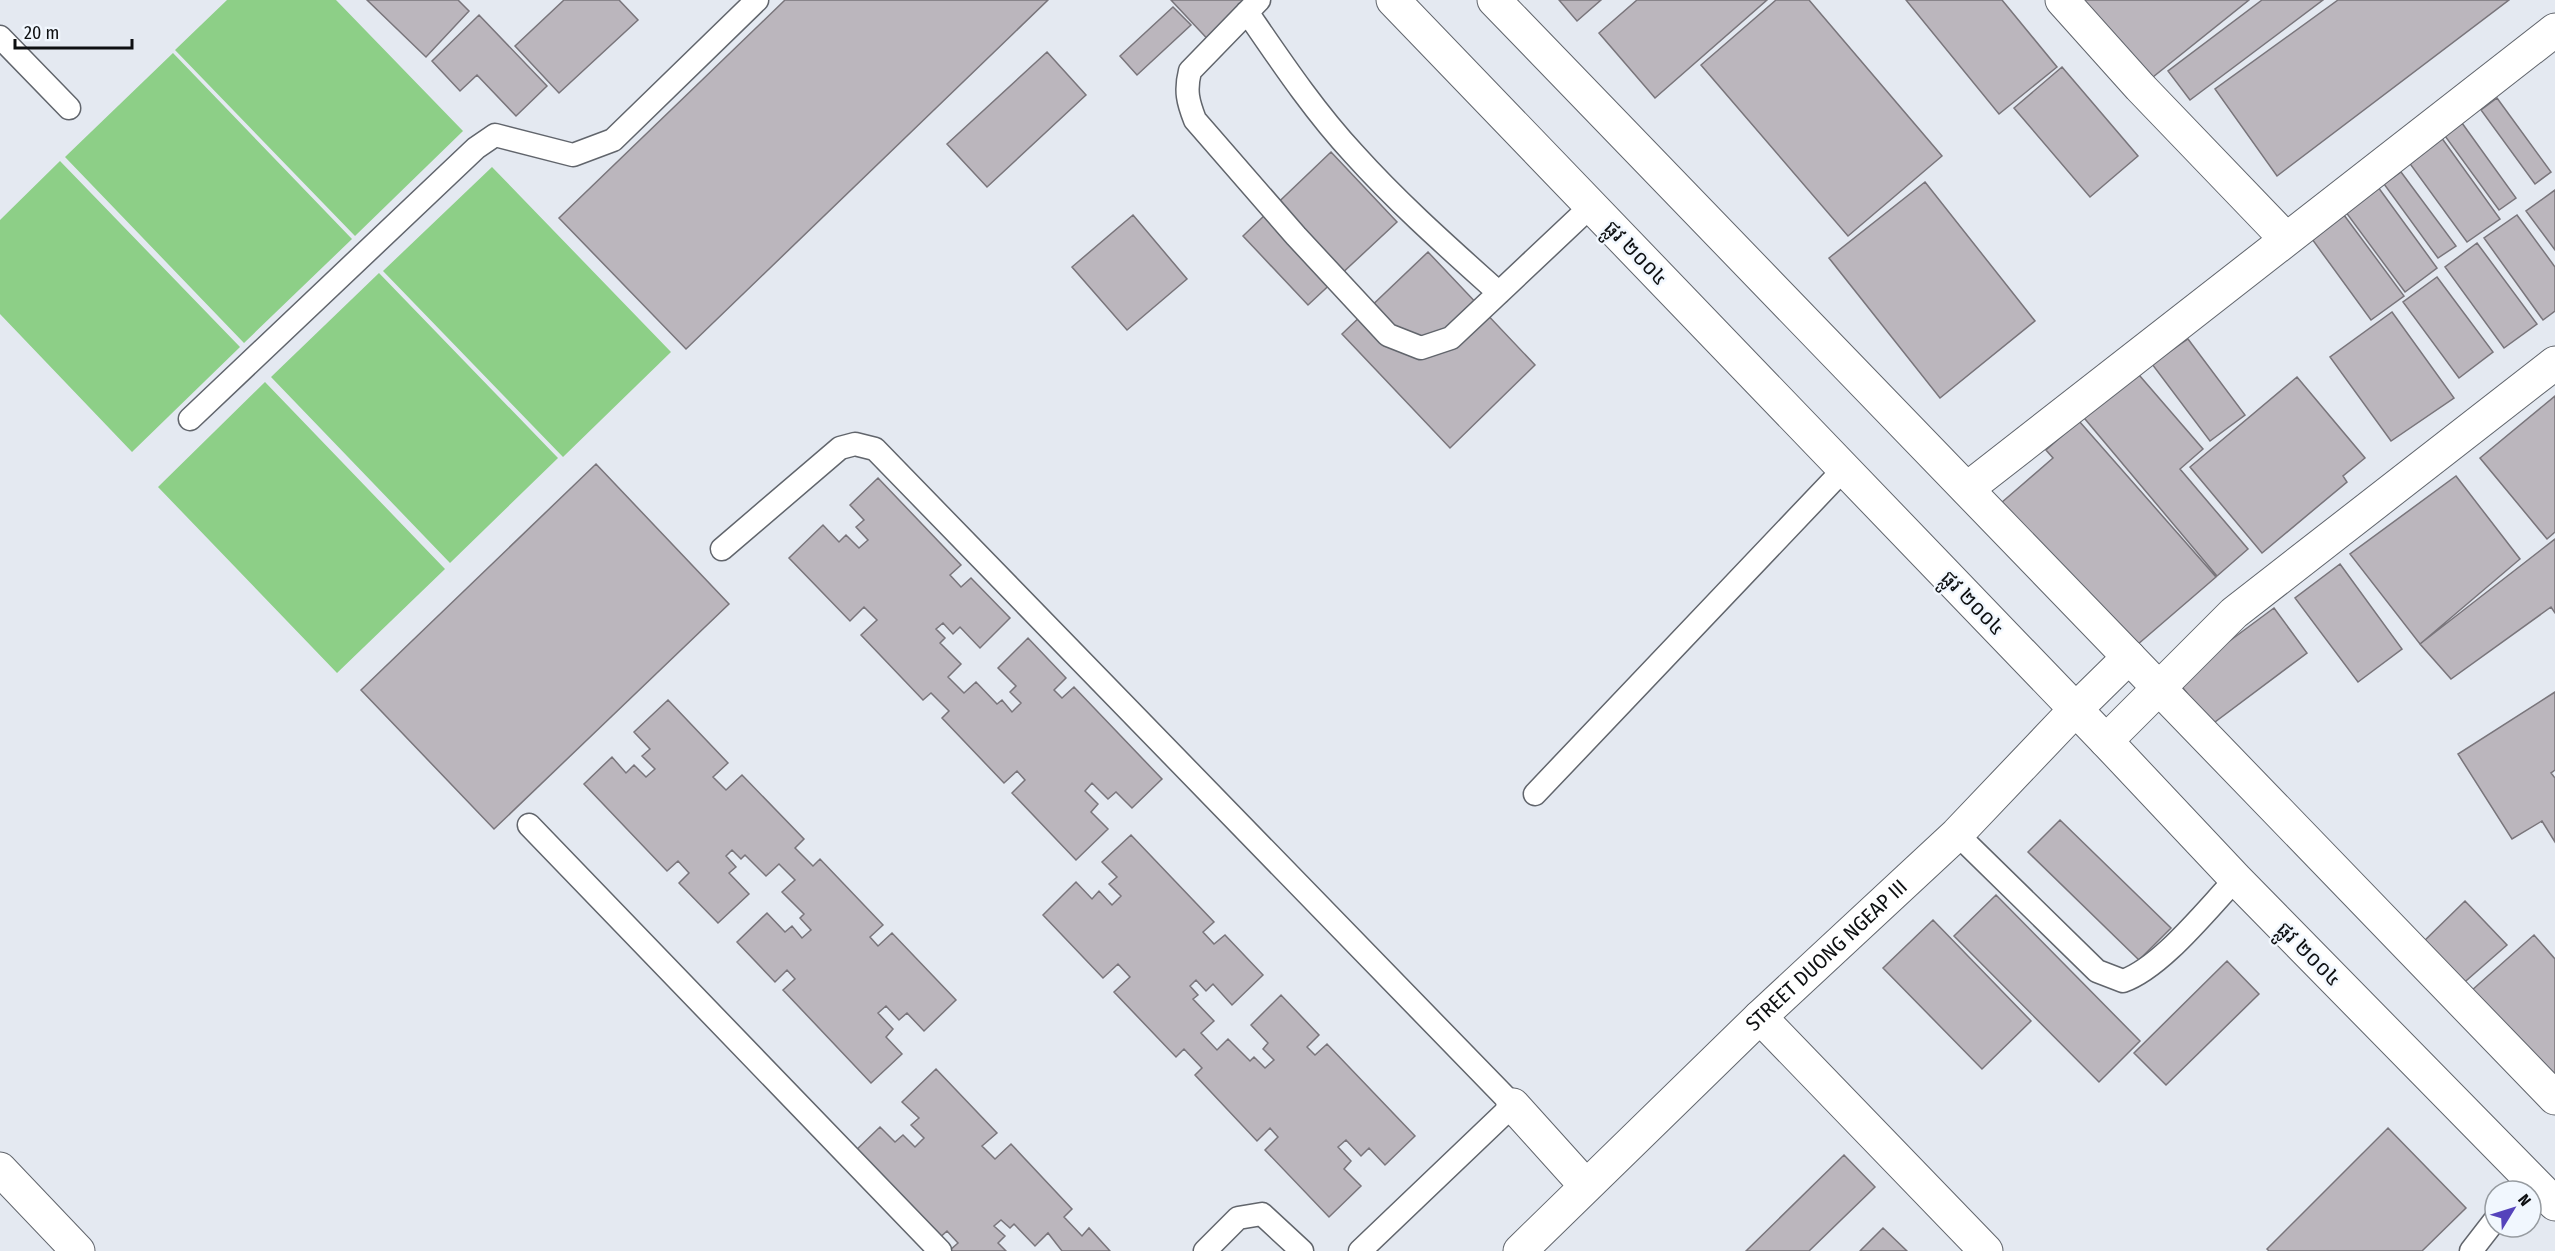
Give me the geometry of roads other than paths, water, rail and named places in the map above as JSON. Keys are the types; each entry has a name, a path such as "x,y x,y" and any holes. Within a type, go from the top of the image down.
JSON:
{"main road":[{"name":"ផ្លូវ ២០០៤","path":"1393,0 2076,709 2518,1179"},
{"path":"1494,0 2555,1098"},
{"path":"2062,0 2140,87 2286,239"},
{"path":"1967,489 2555,30"},
{"path":"2106,741 2234,613 2555,363"},
{"name":"STREET DUONG NGEAP III","path":"1520,1251 1760,1017 1957,834 2129,657"},
{"path":"1760,1017 1986,1251"},
{"path":"1513,1104 1586,1186"},
{"path":"0,1169 78,1251"}],"lane":[{"path":"190,419 476,148 495,135 573,155 613,140 757,0"},
{"path":"1499,293 1396,198 1352,152 1279,59 1253,6 1190,71 1186,87 1187,99 1196,120 1296,236 1388,335 1421,348 1451,338 1499,293 1591,206"},
{"path":"0,38 69,108"},
{"path":"722,549 840,448 855,444 875,449 1513,1104 1360,1251"},
{"path":"1535,794 1844,470"},
{"path":"529,825 940,1251"},
{"path":"1957,834 2097,971 2123,981 2137,976 2161,957 2236,879"},
{"path":"1205,1251 1238,1218 1262,1214 1302,1251"},
{"path":"2471,1251 2483,1236"}]}
